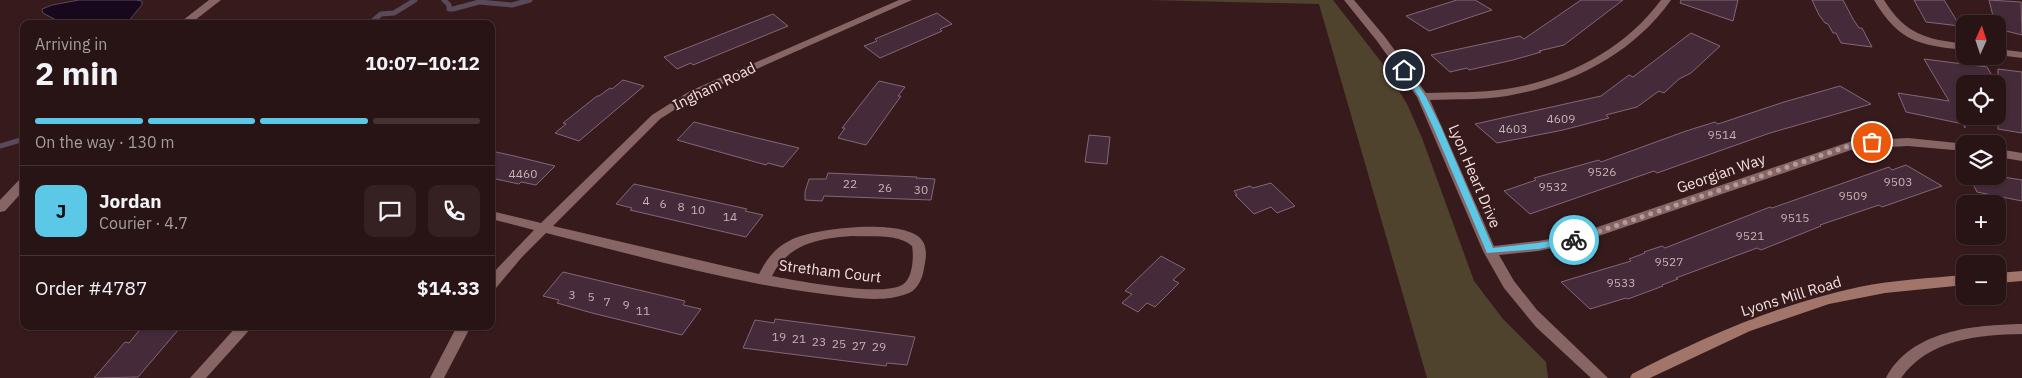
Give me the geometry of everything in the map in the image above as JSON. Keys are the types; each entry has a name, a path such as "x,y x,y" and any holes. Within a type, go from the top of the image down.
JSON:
{"main road":[{"path":"2006,277 2022,276"},
{"name":"Lyons Mill Road","path":"1637,378 1696,347 1785,313 1860,292 1956,281"}],"street":[{"path":"188,20 216,0"},
{"name":"Ingham Road","path":"495,280 517,254 656,117 694,93 907,0"},
{"path":"1423,97 1518,90 1562,77 1616,50 1650,22 1666,0"},
{"path":"1879,0 1889,19 1911,36 1956,45"},
{"name":"Lyon Heart Drive","path":"1354,1 1423,97 1502,275 1523,304 1601,378"},
{"path":"2006,53 2022,55"},
{"name":"Georgian Way","path":"1490,251 1576,240 1852,145 1890,141 1915,141 1956,147"},
{"path":"2006,154 2022,157"},
{"path":"0,208 20,186"},
{"name":"Stretham Court","path":"495,216 763,280 877,295 894,294 907,288 913,282 917,273 918,244 912,239 898,235 850,230 820,234 792,245 782,253 773,262 763,280"},
{"path":"1893,378 1899,367 1918,352 1938,343 1986,331 2022,328"},
{"path":"197,378 242,330"},
{"path":"437,378 462,330"}],"shaded area":[{"path":"79,0 142,1 142,5 131,20 56,20 43,13 42,9 52,5"},
{"path":"1148,0 1333,0 1382,63 1407,104 1422,138 1474,281 1503,319 1546,362 1548,378 1427,378 1319,4"}],"building":[{"path":"1457,0 1475,0 1492,10 1429,31 1406,16"},
{"path":"1581,0 1623,0 1564,45 1539,51 1541,52 1469,70 1467,68 1450,72 1431,55 1520,36 1524,39"},
{"path":"1681,0 1738,0 1733,21 1680,3"},
{"path":"1812,0 1843,0 1872,47 1841,43 1836,33 1833,33 1828,24 1819,15"},
{"path":"1914,0 1944,0 1956,20 1956,26 1926,22"},
{"path":"1989,0 2021,2 2022,35 2006,31 2006,15 1993,15"},
{"path":"937,13 952,24 940,29 942,31 880,58 864,46 877,41 875,39"},
{"path":"773,14 788,26 693,65 691,63 677,69 664,57"},
{"path":"1691,33 1720,46 1691,73 1679,79 1664,93 1659,91 1637,107 1606,115 1609,118 1563,130 1497,143 1475,124 1601,96 1629,75 1633,77"},
{"path":"1924,59 1956,63 1956,65 1987,67 1992,75 1956,75 1956,123 1906,112 1898,93 1949,101"},
{"path":"1998,69 2022,72 2022,133 1998,129 1998,125 2006,125 2006,75 1998,75"},
{"path":"623,80 644,86 579,141 555,133 566,124 563,123 597,96 610,88 612,89"},
{"path":"879,81 905,87 898,96 901,96 866,145 838,138 845,128 842,128"},
{"path":"1840,86 1871,104 1770,133 1657,173 1654,171 1530,214 1504,191 1536,180 1534,178 1599,160 1601,162 1686,131 1715,122 1718,124"},
{"path":"694,122 799,148 783,167 768,163 766,165 677,140"},
{"path":"1089,135 1110,137 1107,164 1085,162"},
{"path":"495,152 555,166 536,185 521,182 519,184 495,179"},
{"path":"1906,165 1942,186 1882,207 1879,205 1820,225 1761,250 1757,248 1676,278 1678,279 1628,299 1590,309 1561,282 1631,261 1629,259 1644,252 1662,246 1665,248 1770,207 1772,208 1889,167 1892,170"},
{"path":"828,173 935,179 931,200 824,196 822,201 805,200 809,179 826,179"},
{"path":"2006,177 2022,180 2022,201 2006,198 2006,195 1977,192 1974,185 2006,185"},
{"path":"1271,183 1295,206 1277,213 1271,207 1254,214 1235,195 1237,195 1234,191 1250,186 1253,188"},
{"path":"634,184 747,209 745,211 763,215 746,237 630,210 632,208 616,204"},
{"path":"1161,256 1185,269 1173,280 1179,283 1155,307 1147,303 1138,312 1122,303 1132,294 1125,291"},
{"path":"563,272 685,301 683,305 701,309 682,335 592,313 557,303 559,300 543,296"},
{"path":"775,319 915,337 907,365 887,363 886,366 743,348 755,320 774,323"},
{"path":"140,330 178,330 138,377 94,378 125,342 129,343"}],"waterway":[{"path":"374,20 381,14 394,13 415,0"},
{"path":"444,0 449,5 449,9 479,2 512,5 530,0"},
{"path":"0,146 20,140"}],"way so far":[{"path":"1574,240 1852,145 1872,142"}],"route":[{"path":"1404,70 1423,97 1490,251 1558,244 1574,240"}]}
